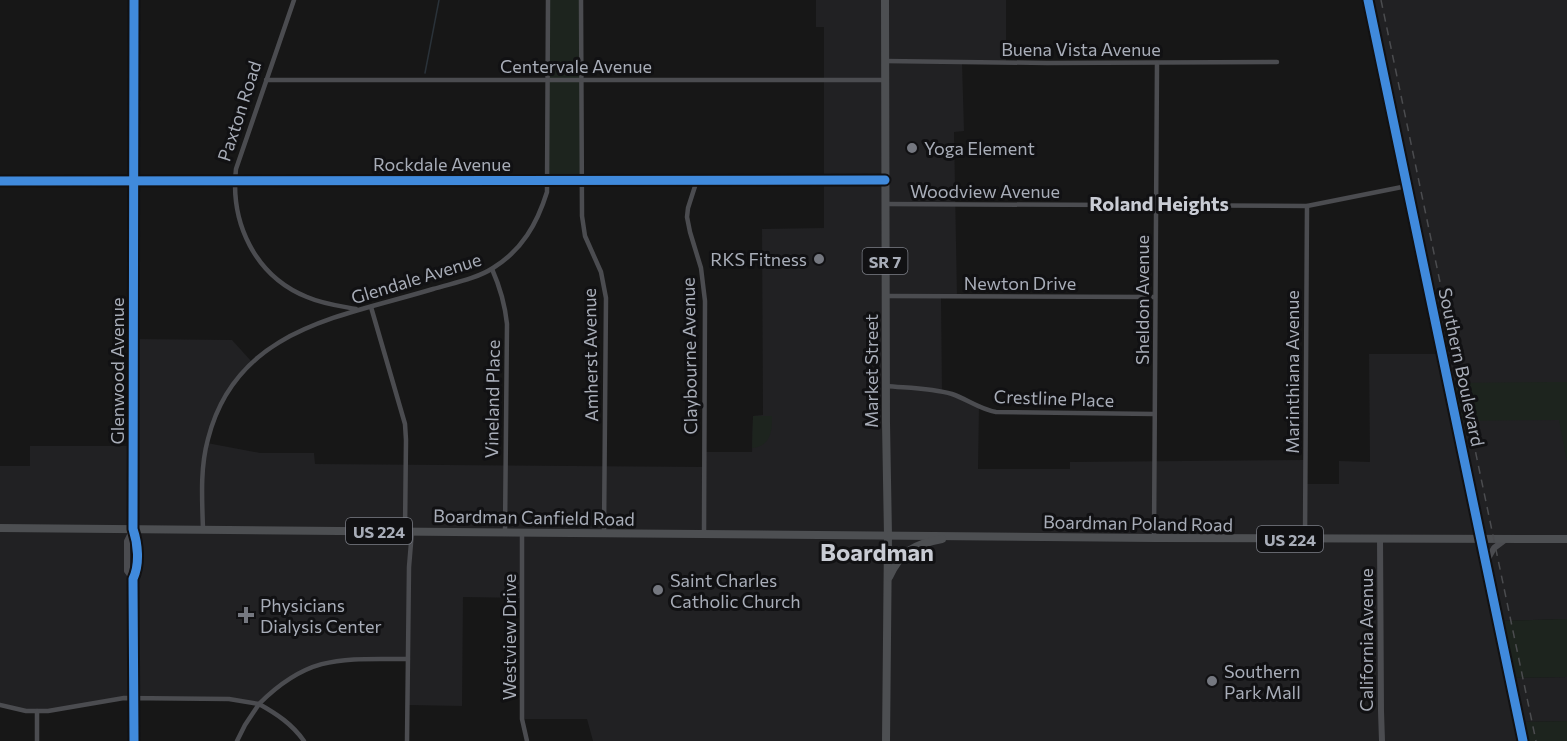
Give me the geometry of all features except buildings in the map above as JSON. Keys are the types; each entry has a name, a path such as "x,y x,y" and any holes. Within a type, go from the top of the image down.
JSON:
{"main road":[{"name":"Market Street","path":"885,0 888,536 886,741"},
{"name":"Boardman Canfield Road","path":"0,528 888,536"},
{"name":"Boardman Poland Road","path":"888,536 1567,539"},
{"path":"888,581 899,559 909,549 957,536"}],"street":[{"name":"Glenwood Avenue","path":"134,0 133,529 137,541 137,571 133,579 134,741"},
{"name":"Paxton Road","path":"294,0 236,169 238,215 245,236 256,257 286,286 304,296 325,303 358,309"},
{"name":"Glendale Avenue","path":"203,529 203,478 208,439 218,409 234,382 255,359 280,340 302,329 358,309 469,278 492,269 516,250 532,231 547,192 548,181 548,0"},
{"name":"Amherst Avenue","path":"581,0 583,228 601,272 606,298 604,533"},
{"name":"Southern Boulevard","path":"1368,0 1523,741"},
{"name":"Buena Vista Avenue","path":"885,61 1277,62"},
{"name":"Sheldon Avenue","path":"1154,538 1157,63"},
{"name":"Centervale Avenue","path":"266,80 885,80"},
{"name":"Claybourne Avenue","path":"697,180 687,217 702,268 705,301 704,534"},
{"name":"Rockdale Avenue","path":"0,181 885,180"},
{"name":"Woodview Avenue","path":"885,204 1307,206 1407,186"},
{"name":"Marinthiana Avenue","path":"1305,539 1307,206"},
{"name":"Vineland Place","path":"492,269 503,299 507,324 505,532"},
{"name":"Newton Drive","path":"886,296 1155,297"},
{"path":"371,307 405,424 409,531 407,741"},
{"name":"Crestline Place","path":"886,386 942,392 988,411 1004,413 1155,414"},
{"name":"Westview Drive","path":"522,532 522,712 527,741"},
{"name":"California Avenue","path":"1380,538 1382,741"},
{"path":"1486,563 1495,547 1508,539"},
{"path":"237,741 259,704 273,690 302,671 320,664 350,659 408,659"},
{"path":"0,705 26,711 48,711 118,699 229,699 259,704 288,722 304,741"},
{"path":"37,711 37,741"}],"shaded area":[{"path":"548,0 581,0 581,181 548,181"},
{"path":"816,0 1006,0 1006,62 962,62 964,131 954,132 957,297 941,297 942,392 979,407 978,469 1070,469 1070,462 1305,460 1305,484 1339,484 1339,461 1370,462 1369,354 1442,354 1368,0 1567,0 1567,619 1498,621 1510,678 1567,677 1567,721 1520,722 1523,741 593,741 587,719 522,719 522,598 463,597 462,706 408,705 408,659 350,659 302,671 259,704 236,700 124,698 48,711 26,711 0,705 0,466 30,466 30,446 133,446 133,339 232,340 252,362 226,395 207,443 260,453 314,453 315,464 704,467 704,452 752,452 753,416 763,415 762,229 824,228 824,27 816,27"},
{"path":"1567,382 1567,462 1559,420 1456,421 1448,383"},
{"path":"753,416 772,416 772,422 767,441 752,448"},
{"path":"1567,619 1567,677 1510,678 1498,621"},
{"path":"1567,721 1567,741 1523,741 1519,722"}],"waterway":[{"path":"425,73 439,0"}],"railway":[{"path":"1381,0 1536,741"}],"cycle path":[{"path":"134,0 133,529 138,554 133,579 134,741"},
{"path":"1368,0 1523,741"},
{"path":"0,181 885,180"}],"place":[{"name":"Yoga Element","path":"912,148"},
{"name":"RKS Fitness","path":"819,259"},
{"name":"Saint Charles Catholic Church","path":"658,590"},
{"name":"Physicians Dialysis Center","path":"246,615"},
{"name":"Southern Park Mall","path":"1212,681"}],"district":[{"name":"Roland Heights","path":"1159,203"},
{"name":"Boardman","path":"877,551"}]}
